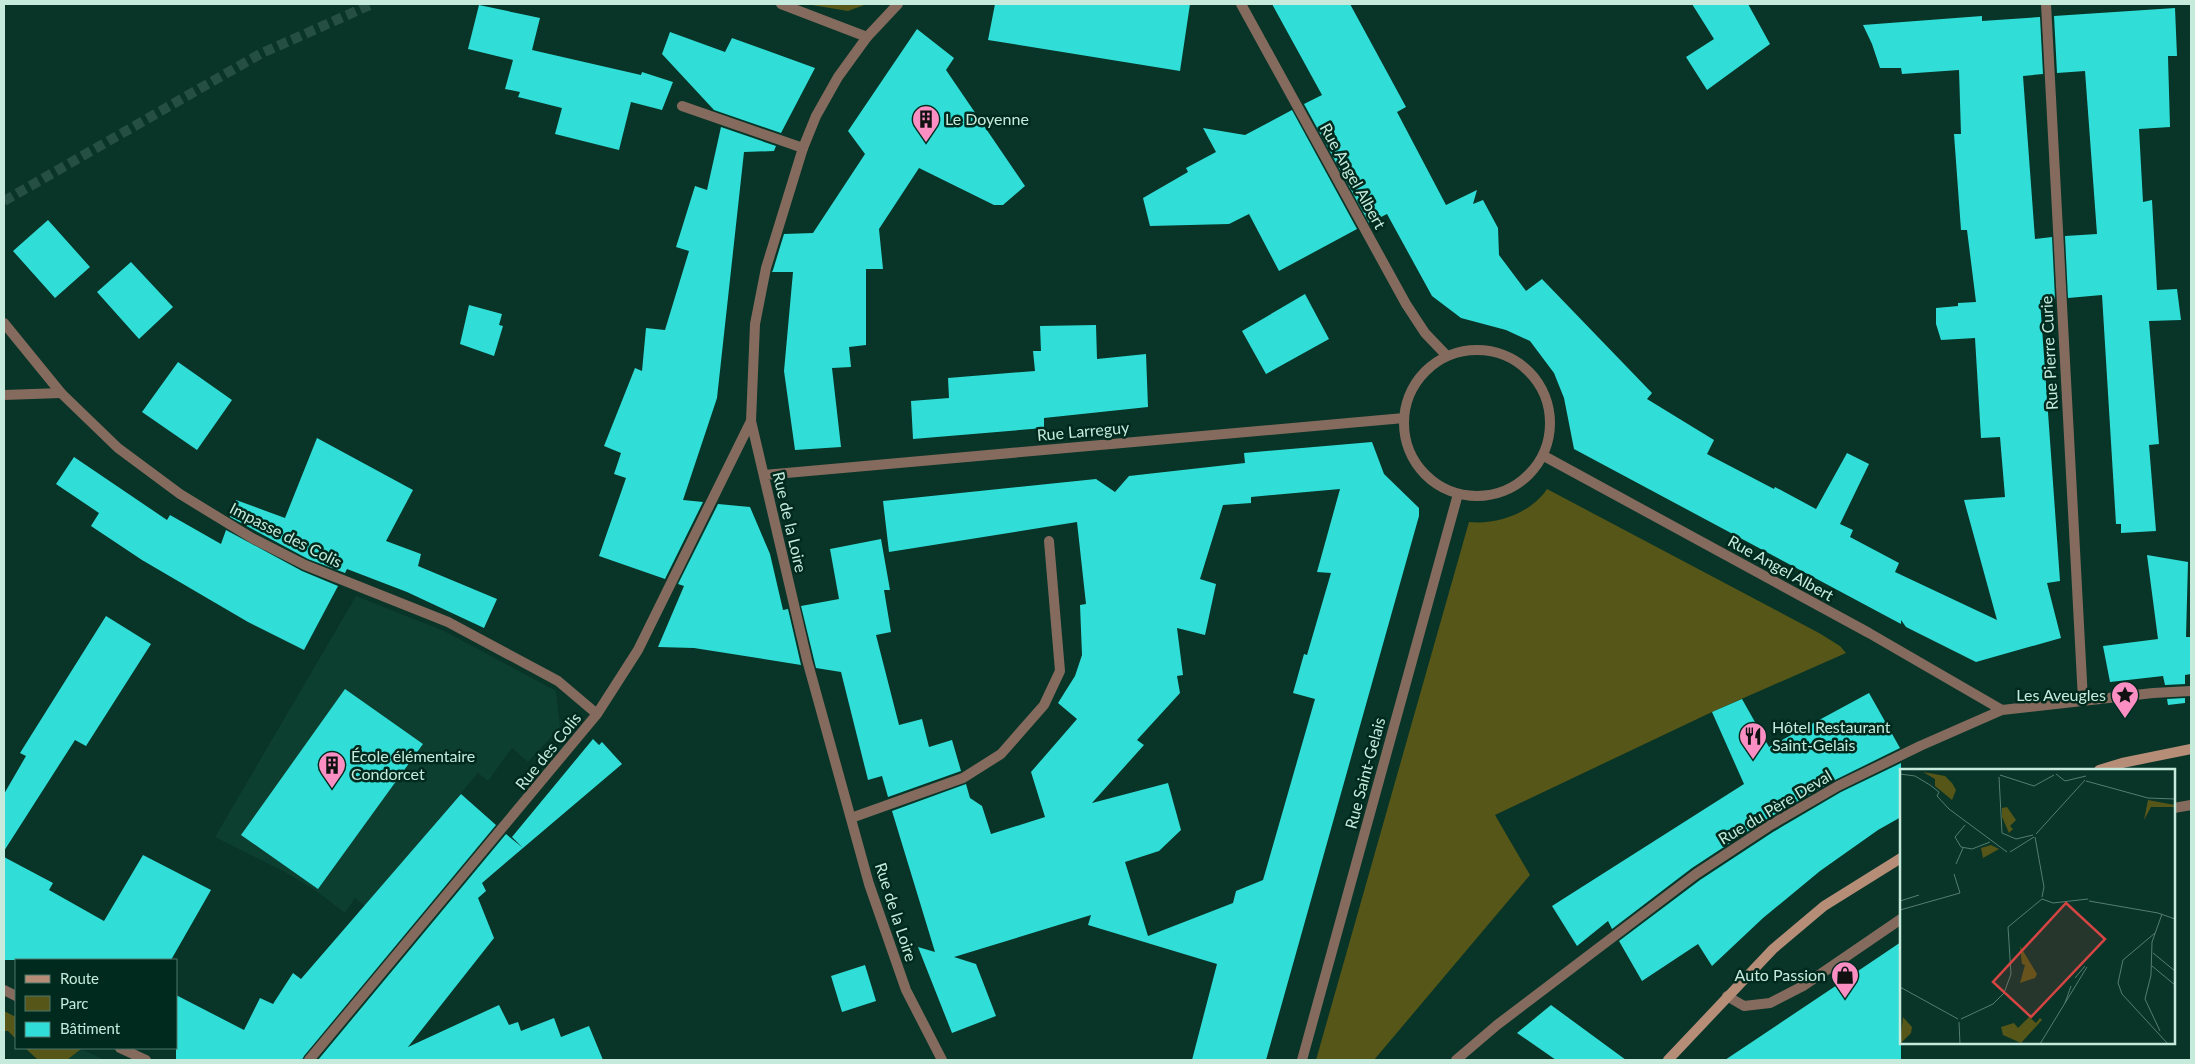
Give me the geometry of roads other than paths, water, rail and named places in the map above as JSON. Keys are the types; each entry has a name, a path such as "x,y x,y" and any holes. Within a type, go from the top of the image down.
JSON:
{"main road":[{"path":"2102,769 2122,763 2191,749"},
{"path":"1668,1060 1727,996 1773,950 1824,906 1900,859"}],"street":[{"path":"781,4 867,37"},
{"name":"Rue de la Loire","path":"898,4 867,37 838,77 816,116 802,148 766,268 755,324 751,421 807,660 870,884 906,990 942,1060"},
{"name":"Rue Angel Albert","path":"1241,4 1406,304 1425,333 1447,356"},
{"name":"Rue Pierre Curie","path":"2046,4 2082,700"},
{"path":"682,106 802,148"},
{"name":"Impasse des Colis","path":"4,323 61,392 118,448 180,494 244,533 305,565 448,622 558,681 597,714"},
{"path":"1471,350 1496,352 1518,362 1536,379 1548,401 1551,426 1544,456 1536,469 1520,484 1501,493 1480,497 1458,494 1436,483 1417,466 1406,443 1404,418 1408,398 1417,381 1430,367 1447,356 1471,350"},
{"path":"4,395 61,392"},
{"name":"Rue Larreguy","path":"764,475 1404,418"},
{"name":"Rue des Colis","path":"309,1060 597,714 638,650 751,421"},
{"name":"Rue Angel Albert","path":"1544,456 1869,633 2002,710"},
{"name":"Rue Saint-Gelais","path":"1302,1060 1458,494"},
{"path":"851,818 963,778 1001,754 1044,705 1060,671 1049,541"},
{"name":"Rue du Père Deval","path":"1456,1060 1497,1025 1696,874 1769,826 1838,786 1920,746 2002,710 2082,700 2191,691"},
{"path":"2175,808 2191,805"},
{"path":"1727,996 1744,1006 1770,1003 1803,986 1900,920"},
{"path":"122,1049 146,1060"}],"tunnel":[{"path":"4,201 260,54 372,4"}],"place":[{"name":"Le Doyenne","path":"926,143"},
{"name":"Les Aveugles","path":"2125,719"},
{"name":"Hôtel Restaurant Saint-Gelais","path":"1753,760"},
{"name":"École élémentaire Condorcet","path":"332,789"},
{"name":"Auto Passion","path":"1845,999"}]}
